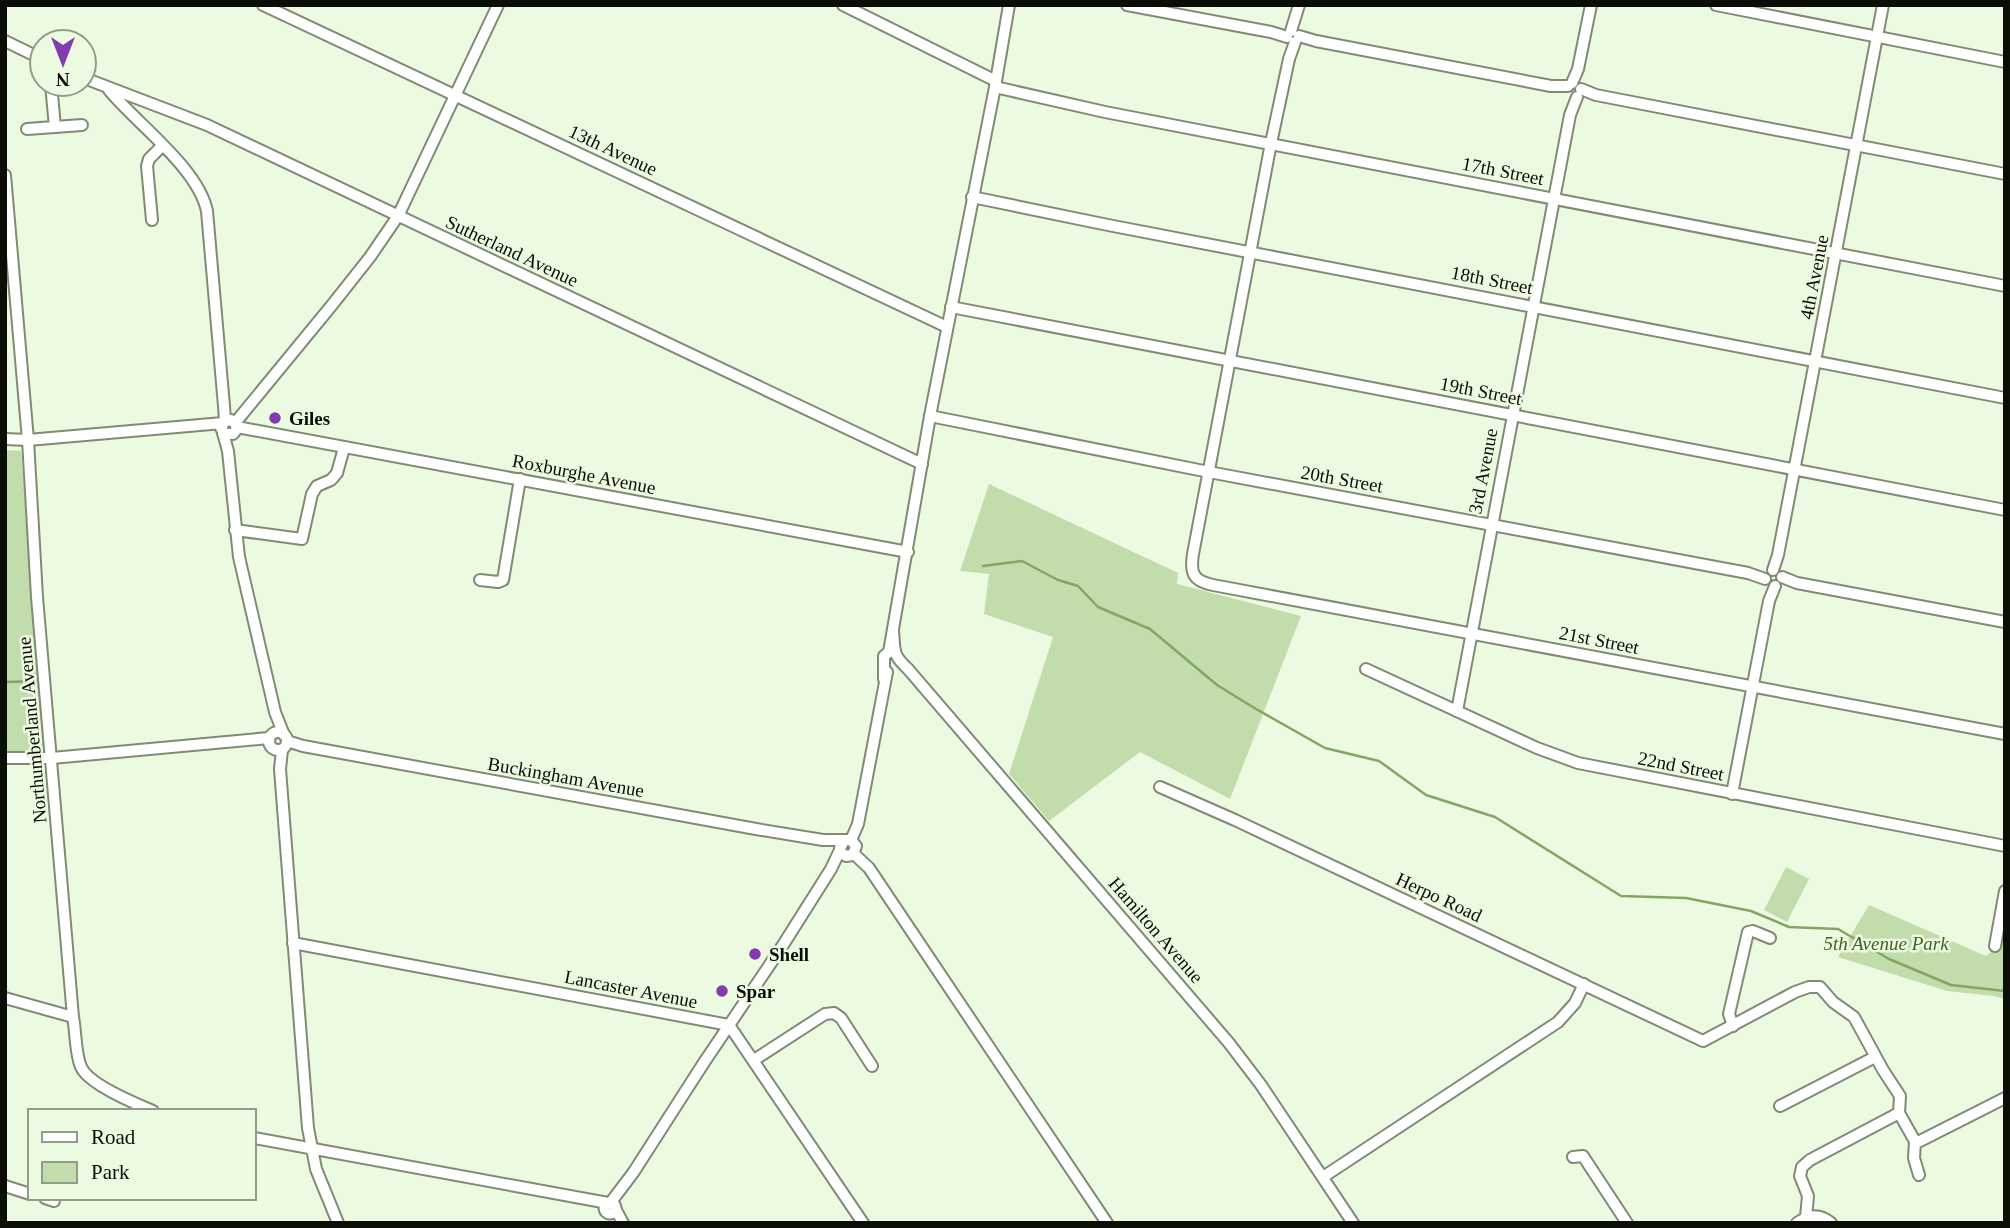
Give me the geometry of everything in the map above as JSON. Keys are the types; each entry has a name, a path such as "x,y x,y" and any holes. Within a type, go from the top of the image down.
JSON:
{"street":[{"name":"13th Avenue","path":"263,5 947,327"},
{"path":"229,427 332,305 398,216 498,5"},
{"name":"17th Street","path":"843,5 996,84 1105,112 2005,286"},
{"path":"1128,5 2005,174"},
{"name":"3rd Avenue","path":"1457,711 1591,5"},
{"path":"1716,5 2005,62"},
{"name":"4th Avenue","path":"1732,794 1883,5"},
{"path":"608,1211 831,869 848,849 858,824 884,679 891,659 892,631 930,416 1009,6"},
{"path":"1209,472 1298,10"},
{"path":"5,41 28,52"},
{"name":"Sutherland Avenue","path":"98,85 207,125 922,464"},
{"path":"109,90 127,112 182,166 200,189 205,204 224,406 229,427 228,451 235,530 275,712 311,1150 338,1223"},
{"path":"52,98 55,127"},
{"path":"27,129 82,125"},
{"path":"152,220 146,166 162,146"},
{"name":"Northumberland Avenue","path":"5,175 8,241 28,440 37,597 80,1061 84,1072 104,1087 149,1109"},
{"name":"18th Street","path":"972,197 2005,398"},
{"name":"19th Street","path":"951,307 2005,510"},
{"name":"20th Street","path":"930,416 1209,472 2005,622"},
{"name":"Roxburghe Avenue","path":"5,439 28,440 201,426 229,427 908,552"},
{"path":"235,530 302,539 312,494 317,486 331,480 337,473 344,448"},
{"name":"21st Street","path":"1209,472 1191,572 1203,583 2005,734"},
{"path":"480,580 498,582 504,576 520,479"},
{"name":"Hamilton Avenue","path":"891,659 912,675 1228,1043 1261,1086 1353,1223"},
{"name":"22nd Street","path":"1366,670 1568,760 2005,846"},
{"path":"5,758 52,758 249,741 278,742"},
{"name":"Buckingham Avenue","path":"278,742 823,840 848,849"},
{"name":"Herpo Road","path":"1160,787 1703,1041 1733,1026"},
{"path":"848,849 870,870 1107,1223"},
{"path":"1995,946 2005,891"},
{"path":"1770,938 1753,931 1748,932 1730,1014 1733,1026 1795,992 1820,987 1833,1003 1851,1014 1901,1097 1899,1113 1915,1142 1914,1158 1919,1175"},
{"name":"Lancaster Avenue","path":"293,943 729,1025"},
{"path":"1323,1177 1550,1029 1570,1010 1584,984"},
{"path":"5,998 74,1017"},
{"path":"754,1059 825,1014 834,1013 841,1018 872,1066"},
{"path":"729,1025 863,1223"},
{"path":"1780,1106 1875,1056"},
{"path":"1915,1142 2005,1098"},
{"path":"1830,1223 1826,1218 1806,1219 1808,1196 1800,1176 1801,1167 1899,1113"},
{"path":"256,1138 585,1199 608,1211 623,1223"},
{"path":"1573,1157 1583,1156 1627,1223"},
{"path":"5,1186 28,1193"}],"green space":[{"path":"5,450 21,451 44,751 5,751"},
{"path":"989,484 1178,573 1177,584 1301,616 1230,799 1140,752 1049,821 1009,774 1053,637 984,614 989,574 960,571"},
{"path":"1786,867 1809,879 1787,922 1764,910"},
{"name":"5th Avenue Park","path":"1869,905 1986,956 2003,943 2005,932 2005,999 1947,991 1838,957"}],"waterway":[{"path":"983,566 1022,561 1058,580 1078,586 1098,607 1150,629 1217,685 1256,709 1325,748 1379,761 1426,795 1495,817 1621,896 1686,898 1751,911 1789,927 1838,929 1889,959 1951,985 2005,991"},
{"path":"5,682 40,681"}],"place":[{"name":"Giles","path":"275,418"},
{"name":"Shell","path":"755,954"},
{"name":"Spar","path":"722,991"}]}
